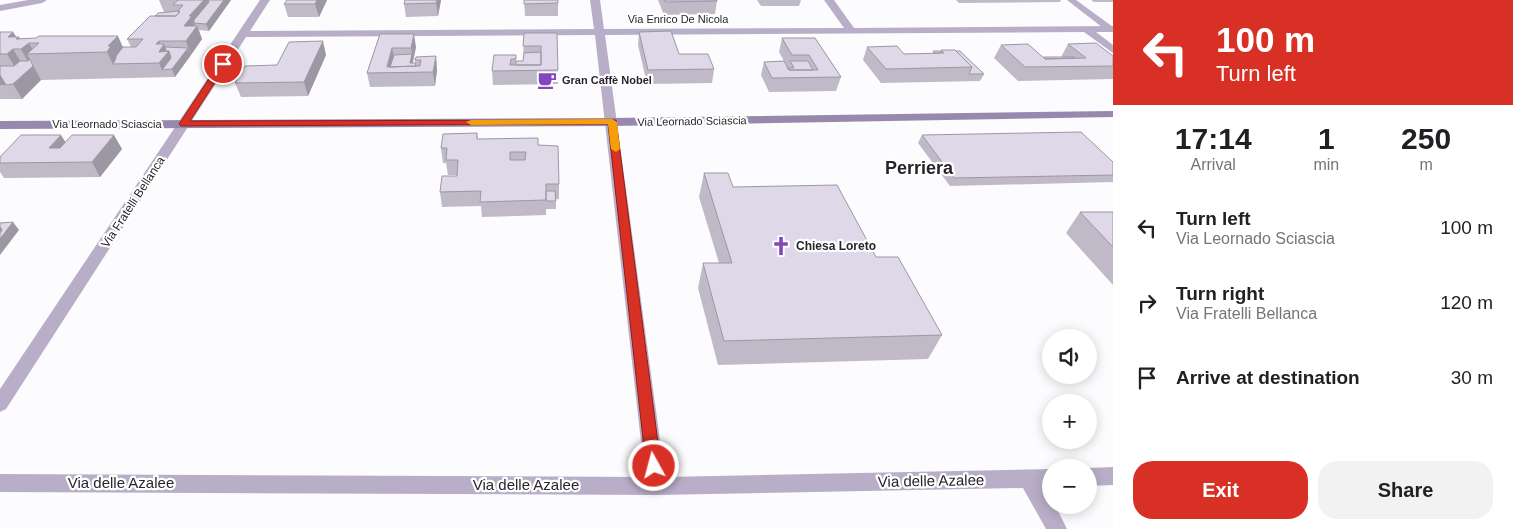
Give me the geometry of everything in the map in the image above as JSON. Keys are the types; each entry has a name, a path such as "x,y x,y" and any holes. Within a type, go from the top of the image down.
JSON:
{"street":[{"path":"0,8 42,0"},
{"name":"Via Fratelli Bellanca","path":"0,404 265,0"},
{"path":"594,0 612,122 656,486"},
{"path":"829,0 851,30"},
{"path":"1086,29 1113,50"},
{"name":"Via Enrico De Nicola","path":"243,34 1111,29"},
{"name":"Via Leornado Sciascia","path":"0,125 612,122 1113,114"},
{"path":"1097,477 1113,476"},
{"name":"Via delle Azalee","path":"0,482 656,486 1042,478"},
{"path":"1029,479 1057,529"}],"lane":[{"path":"1071,0 1111,29"}],"building":[{"path":"178,0 204,0 189,16 192,16 184,26 197,26 186,41 159,41 156,44 164,44 159,52 169,51 159,63 113,64 123,47 136,47 143,39 127,39 150,16 176,16 183,5 173,5"},
{"path":"208,0 224,0 206,24 194,23 194,20 209,2"},
{"path":"287,0 317,0 315,4 284,4"},
{"path":"405,0 437,0 436,3 404,4"},
{"path":"524,0 558,0 558,3 524,4"},
{"path":"664,0 717,0 717,1 665,2"},
{"path":"178,11 179,13 176,16 155,16 158,13"},
{"path":"671,31 679,54 708,54 714,69 648,70 639,32"},
{"path":"0,32 13,32 8,37 19,37 16,39 36,38 39,36 118,36 108,46 111,46 107,52 27,54 39,43 29,43 21,49 13,49 7,54 0,54"},
{"path":"524,33 557,33 558,70 492,71 494,55 516,55 516,59 511,59 510,65 541,65 541,46 523,46"},
{"path":"380,34 414,34 411,48 392,48 387,67 420,66 421,60 415,60 416,57 436,56 433,72 367,73"},
{"path":"782,38 815,38 841,77 772,78 764,62 784,61 789,70 818,70 809,55 792,55"},
{"path":"323,41 304,82 235,83 245,66 277,65 289,42"},
{"path":"1096,43 1113,56 1113,66 1025,67 1001,45 1028,44 1045,59 1086,58 1068,44"},
{"path":"897,46 904,54 944,53 941,50 955,50 972,67 886,69 867,47"},
{"path":"165,47 188,48 172,69 162,70 171,58 169,51 166,51"},
{"path":"956,51 960,51 984,74 969,74 972,67"},
{"path":"541,52 541,65 516,65 516,61 523,61 524,53"},
{"path":"412,54 410,63 415,63 416,66 390,67 394,55"},
{"path":"1044,57 1073,57 1075,58 1045,59"},
{"path":"30,59 33,66 13,84 6,85 0,75 0,66 14,66 20,61 28,61"},
{"path":"790,61 808,61 813,70 789,70 787,68 794,68"},
{"path":"1081,132 1113,162 1113,175 954,178 922,135"},
{"path":"477,133 477,139 538,138 538,145 558,146 559,184 546,184 546,200 480,202 481,191 440,192 442,176 457,176 458,160 446,160 447,148 441,148 443,134","holes":["510,152 526,152 525,160 510,160"]},
{"path":"21,135 61,135 49,148 60,148 72,135 114,135 92,162 0,163 0,157"},
{"name":"Chiesa Loreto","path":"704,173 728,173 733,187 837,185 876,257 898,257 942,335 724,341 703,263 732,263"},
{"path":"546,191 555,191 556,201 546,201"},
{"path":"1080,212 1113,212 1113,247"},
{"path":"13,222 0,239 2,230 0,223"}],"slow traffic":[{"path":"471,122 612,122 616,149"}],"place":[{"name":"Gran Caffè Nobel","path":"547,80"},
{"name":"Chiesa Loreto","path":"781,246"}],"district":[{"name":"Perriera","path":"919,168"}],"route":[{"path":"223,64 184,124 612,122 654,466"}]}
